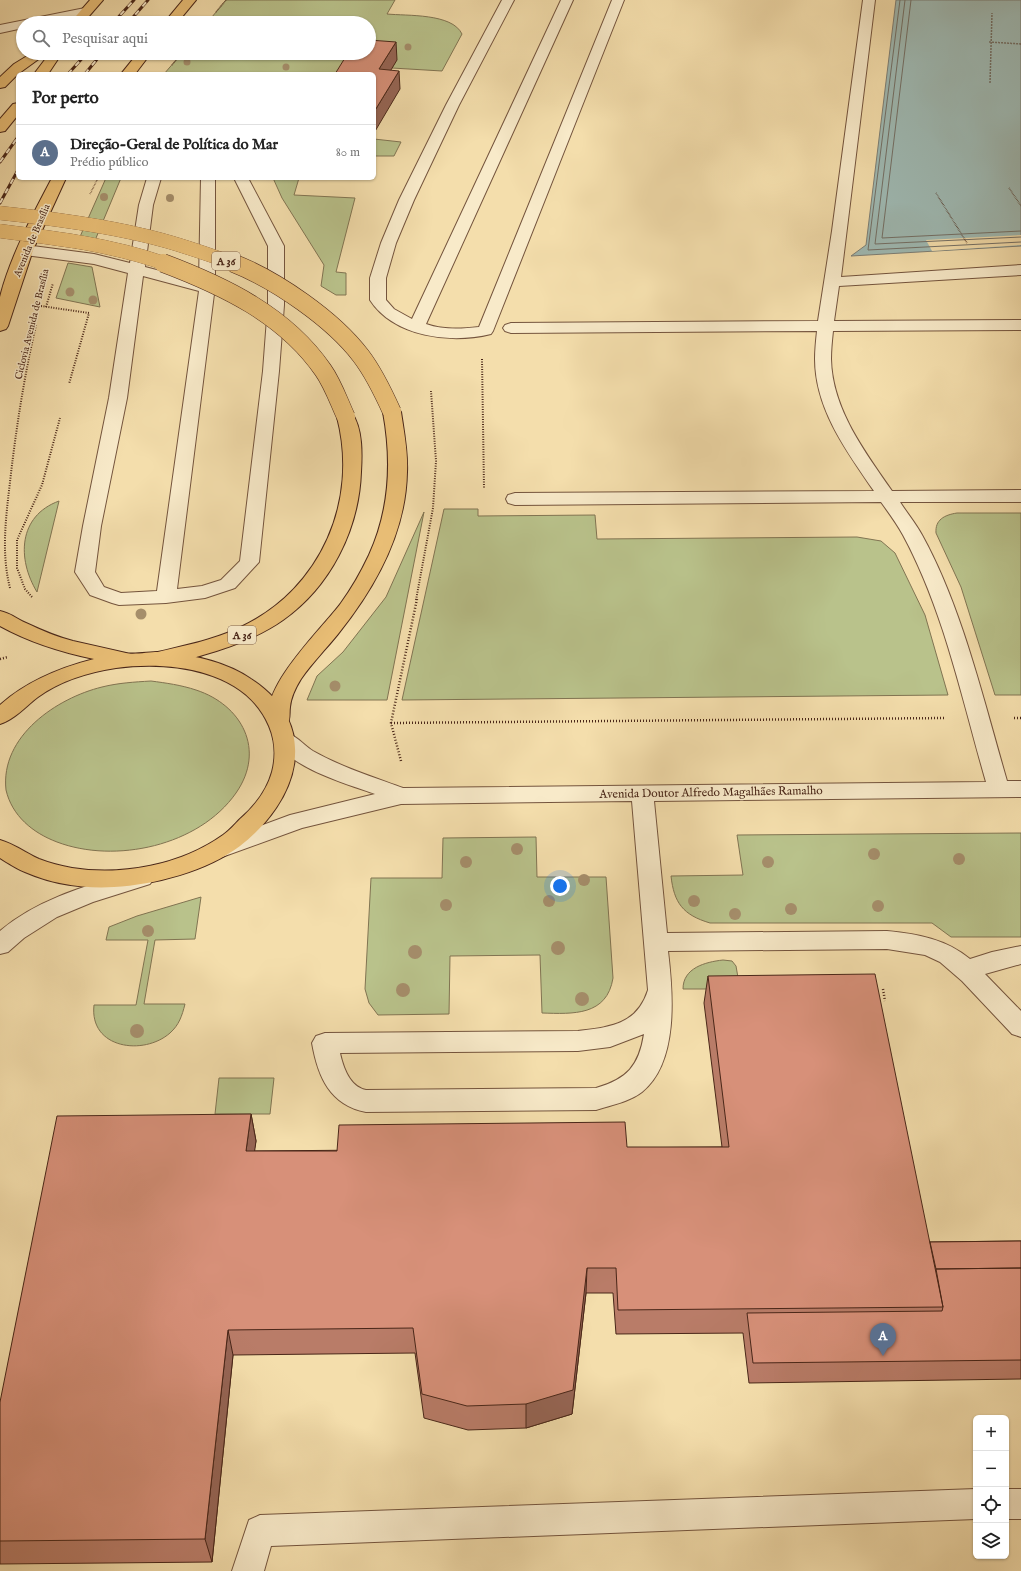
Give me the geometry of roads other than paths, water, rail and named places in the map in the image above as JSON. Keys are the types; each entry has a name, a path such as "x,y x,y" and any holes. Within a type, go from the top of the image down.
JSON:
{"main road":[{"path":"82,16 97,0"},
{"path":"176,16 190,0"},
{"path":"0,84 19,67 30,60"},
{"path":"42,72 51,60"},
{"path":"130,72 139,60"},
{"path":"0,128 16,109"},
{"name":"Avenida de Brasília","path":"0,326 6,302 26,250 36,225 58,180"},
{"name":"A 36","path":"0,213 84,223 156,238 215,257 272,283 317,313 354,347 380,386 392,412 398,445 398,480 390,525 374,568 350,605 289,682 280,703 281,731"},
{"name":"A 36","path":"0,231 68,240 128,253 184,270 225,288 276,321 308,351 332,382 341,399 350,430 353,464 349,501 337,541 313,582 298,599 277,616 255,629 224,643 191,653 157,659"},
{"path":"0,617 39,638 73,648 133,660"},
{"name":"Avenida Doutor Alfredo Magalhães Ramalho","path":"0,717 29,694 61,677 95,666 133,660 157,659 192,663 232,677 257,693 270,707 281,731 285,748 282,775 274,793 262,811 247,828 227,843 193,861 166,870 122,878 81,878 42,870 20,861 0,848"}],"street":[{"path":"508,0 411,187 386,246 376,292 378,301 397,318 417,327 441,333 468,334 485,331 618,0"},
{"path":"417,327 567,0"},
{"path":"869,0 840,231 825,326 823,360 828,388 836,415 852,447 888,497 912,534 929,568 956,642 1000,790"},
{"path":"65,16 85,12"},
{"path":"0,29 16,26"},
{"path":"0,32 16,33"},
{"path":"153,180 146,205 118,398 92,526 85,572 97,591 119,599 205,592 228,584 249,562 272,371 276,305 276,246 241,180"},
{"path":"166,596 206,288 209,204 208,180"},
{"path":"26,250 94,258 276,305"},
{"path":"832,282 1021,270"},
{"path":"511,328 1021,325"},
{"path":"515,499 1021,496"},
{"name":"Avenida Doutor Alfredo Magalhães Ramalho","path":"281,731 305,756 333,770 401,796"},
{"name":"Avenida Doutor Alfredo Magalhães Ramalho","path":"193,861 276,828 401,796 1021,790"},
{"path":"642,793 660,990 655,1049 648,1066 639,1079 625,1090 610,1097 596,1099 366,1102 352,1097 343,1089 330,1064 325,1043 578,1041 602,1038 623,1033 643,1023 654,1007 660,990"},
{"name":"Avenida Doutor Alfredo Magalhães Ramalho","path":"0,945 16,930 53,908 166,870"},
{"path":"655,942 887,940 913,943 938,950 966,971 1021,1027"},
{"path":"966,971 992,961 1021,955"},
{"path":"248,1571 260,1531 973,1504"},
{"path":"1009,1504 1021,1504"}],"water":[{"path":"896,0 1021,0 1021,246 851,256 866,245"}],"railway":[{"path":"119,16 134,0"},
{"path":"134,16 148,0"},
{"path":"70,72 81,60"},
{"path":"87,72 96,60"},
{"path":"0,162 16,140"},
{"path":"0,203 16,174"}],"place":[{"name":"Direção-Geral de Política do Mar","path":"883,1356"}]}
